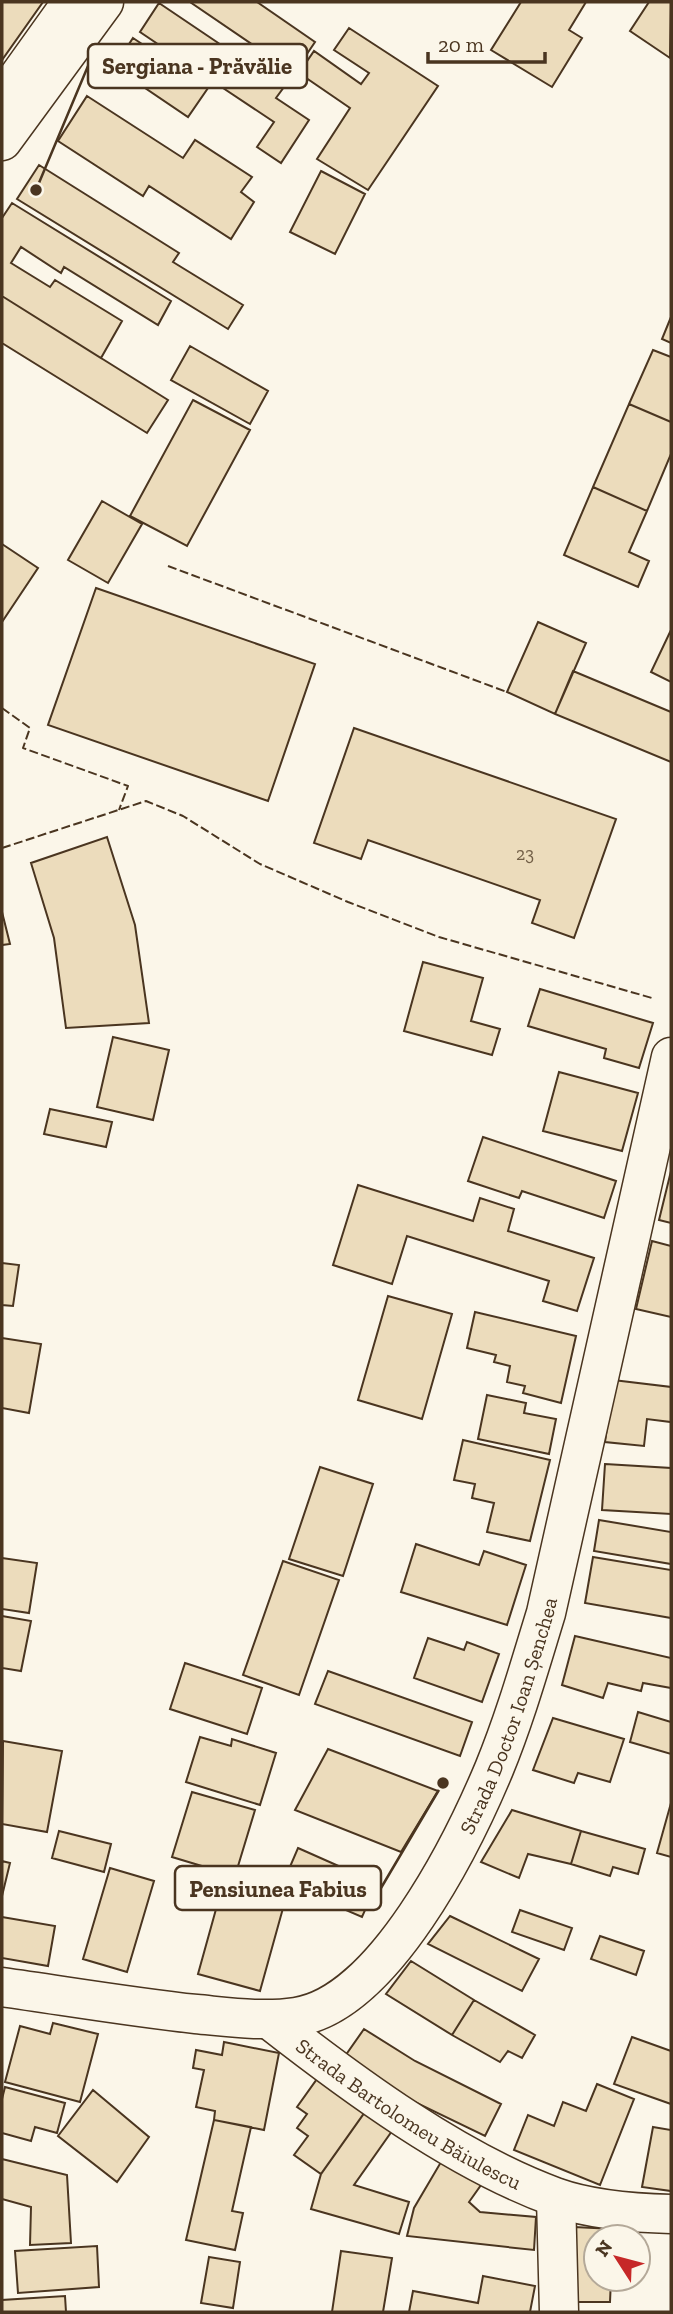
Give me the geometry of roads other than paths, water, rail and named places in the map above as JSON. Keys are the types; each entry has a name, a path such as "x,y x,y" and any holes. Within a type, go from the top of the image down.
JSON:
{"main road":[{"path":"2,100 72,2"},
{"path":"2,141 104,2"},
{"name":"Strada Doctor Ioan Șenchea","path":"2,1987 177,2012 270,2020 299,2017 326,2007 355,1989 383,1960 446,1869 495,1768 546,1613 671,1057"},
{"name":"Strada Bartolomeu Băiulescu","path":"270,2020 329,2066 399,2114 477,2159 556,2198 601,2208 671,2214"},
{"path":"556,2198 559,2312"}],"place":[{"name":"Sergiana - Prăvălie","path":"36,190"},
{"name":"Pensiunea Fabius","path":"443,1783"}]}
